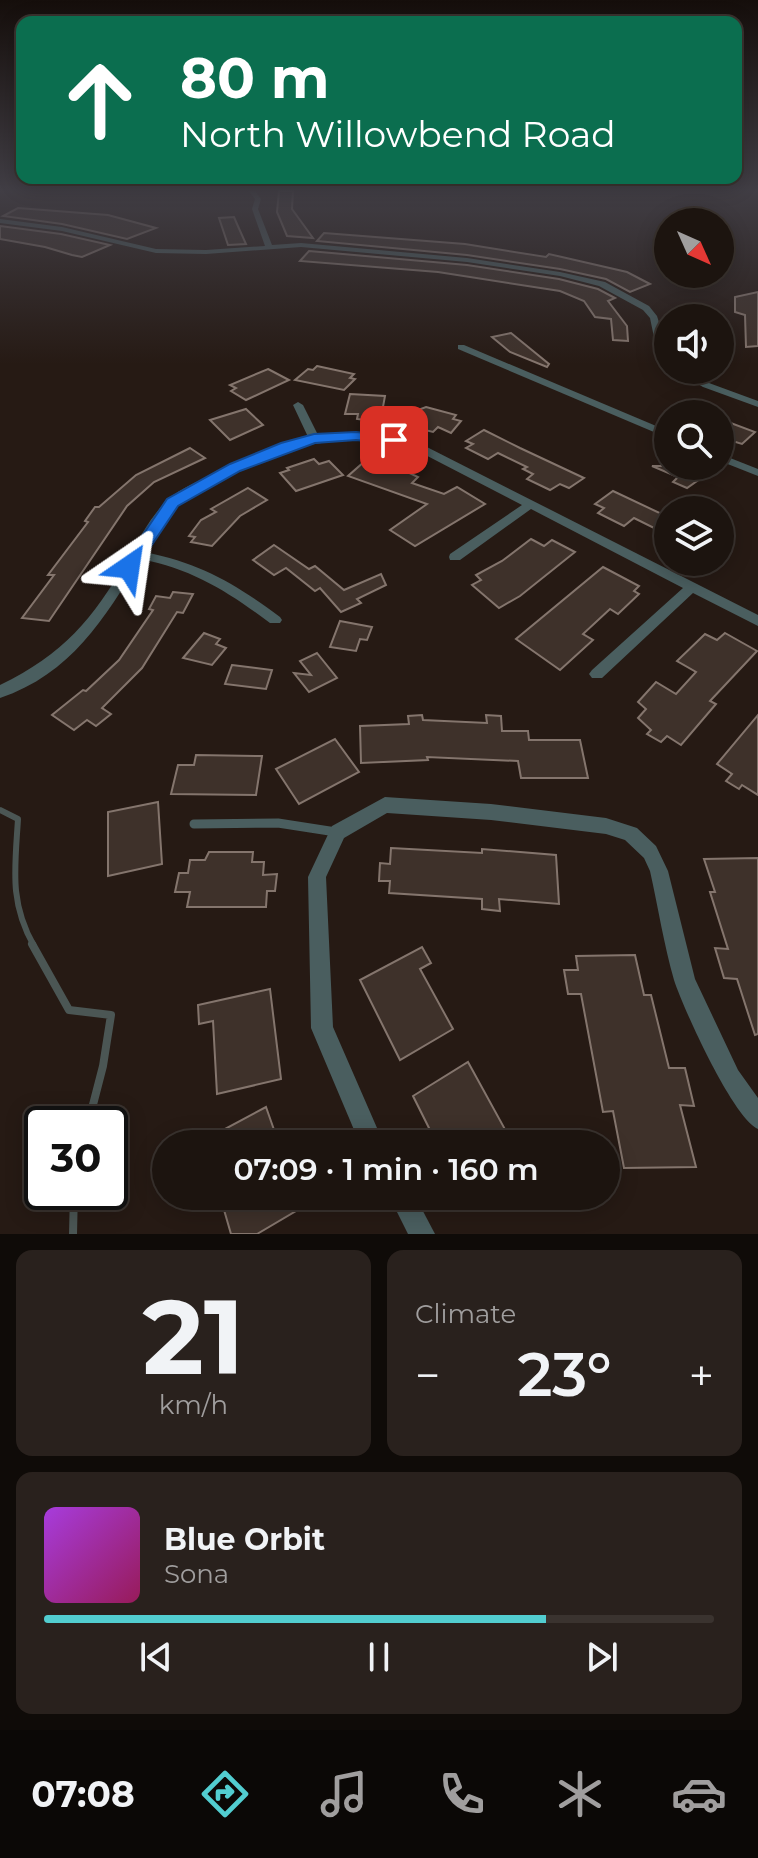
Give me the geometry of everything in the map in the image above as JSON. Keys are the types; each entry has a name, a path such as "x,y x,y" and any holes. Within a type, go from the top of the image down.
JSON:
{"street":[{"path":"146,249 206,252 236,249"},
{"path":"341,249 467,260 585,279 619,291 646,308 654,318"},
{"path":"461,347 654,429"},
{"path":"704,384 758,404"},
{"path":"298,405 314,439"},
{"path":"0,692 37,675 67,654 88,633 172,503 235,468 286,446 314,439 375,437 413,444 758,621"},
{"path":"734,463 758,473"},
{"path":"455,557 531,504"},
{"path":"137,554 202,571 223,582 275,620"},
{"path":"597,674 692,587"},
{"path":"366,1130 322,1028 317,877 338,832 385,805 491,812 606,826 631,834 650,852 659,871 685,981 730,1078 758,1117"},
{"path":"409,1210 422,1234"}],"lane":[{"path":"194,824 278,823 338,832"}],"building":[{"path":"50,249 102,249 82,257"},
{"path":"398,249 494,249 546,257 549,254 627,272 650,284 630,292 606,279 467,255"},
{"path":"309,251 467,265 559,279 598,289 615,298 608,301 627,326 628,341 613,340 611,319 595,317 584,301 560,291 438,272 300,261"},
{"path":"758,292 758,346 746,347 745,315 735,312 735,297"},
{"path":"511,333 549,364 547,367 510,352 492,337"},
{"path":"317,366 354,374 350,378 355,379 344,390 295,380"},
{"path":"268,369 289,380 246,400 231,391 236,388 230,385"},
{"path":"350,394 385,396 380,423 364,422 357,419 358,414 345,414"},
{"path":"426,407 456,415 453,419 461,421 451,433 438,427 433,432 408,426 417,417 418,410"},
{"path":"246,409 263,425 230,440 210,420"},
{"path":"734,424 755,432 742,444 734,441"},
{"path":"484,430 584,478 569,488 560,484 550,490 527,479 533,474 523,469 527,467 498,453 488,459 466,448 473,444 466,441"},
{"path":"190,448 205,458 154,482 127,506 49,621 22,618 54,575 48,575 88,522 85,521 95,507 99,507 136,475"},
{"path":"373,454 371,465 374,462 384,466 388,463 418,477 412,483 444,494 457,487 485,504 415,546 390,530 427,504 348,476"},
{"path":"314,459 319,464 329,461 343,475 296,491 280,473 289,470 287,468"},
{"path":"675,480 698,480 687,488 673,482"},
{"path":"248,488 267,500 240,516 212,546 191,542 195,537 189,536 201,520 216,512 211,509"},
{"path":"613,491 654,510 654,528 634,518 624,526 598,513 604,508 595,504"},
{"path":"531,539 544,546 552,540 575,552 520,596 499,608 472,585 481,580 476,575 502,561"},
{"path":"274,545 309,569 315,566 344,590 381,574 386,585 357,599 361,603 341,612 320,588 315,591 286,568 274,575 253,560"},
{"path":"603,567 639,586 634,591 639,594 618,614 610,609 583,634 593,640 560,670 516,639"},
{"path":"173,592 193,594 183,613 177,612 142,668 102,708 111,714 96,726 87,720 74,730 52,715 83,690 86,691 119,660 153,610 149,609 156,596 170,598"},
{"path":"340,621 372,627 367,640 360,639 356,651 330,647"},
{"path":"204,633 220,639 216,644 226,648 212,665 183,658"},
{"path":"725,633 757,651 710,701 716,704 681,745 667,736 661,742 647,734 651,730 638,718 646,709 638,702 656,682 676,694 696,672 677,661 705,634 717,640"},
{"path":"317,653 337,678 309,692 294,673 311,675 300,661"},
{"path":"232,665 272,670 266,689 225,684"},
{"path":"422,715 423,720 487,723 486,715 501,716 502,731 528,731 529,740 580,740 588,778 521,778 518,761 427,757 428,760 361,763 360,726 409,724 408,716"},
{"path":"758,715 758,795 742,785 739,789 726,781 732,774 717,764"},
{"path":"335,739 359,772 299,804 276,769"},
{"path":"196,755 262,756 256,795 171,794 178,765 194,765"},
{"path":"158,802 162,864 108,876 108,812"},
{"path":"391,848 482,853 482,849 556,855 559,904 499,899 500,911 482,909 482,899 389,893 390,881 379,881 380,863 390,864"},
{"path":"209,852 253,852 252,862 264,862 263,875 277,874 275,891 267,891 266,907 187,907 190,892 175,892 179,873 188,873 190,860 205,860"},
{"path":"758,858 758,1034 755,1035 737,979 724,978 715,948 728,949 710,892 715,892 704,859"},
{"path":"422,947 431,963 420,969 453,1029 400,1060 360,980"},
{"path":"635,955 644,995 651,995 669,1068 685,1068 694,1106 680,1105 696,1167 624,1168 620,1130 617,1130 613,1111 603,1112 581,994 568,994 564,970 578,970 576,956"},
{"path":"270,989 281,1079 217,1094 213,1021 199,1024 198,1005"},
{"path":"468,1062 505,1130 430,1130 413,1096"},
{"path":"266,1107 274,1130 223,1130"},
{"path":"224,1210 298,1210 257,1234 231,1234"}],"waterway":[{"path":"0,810 18,819 17,899 34,946"},
{"path":"32,944 69,1010 111,1015 93,1106"},
{"path":"73,1234 74,1210"}],"route":[{"path":"129,567 172,503 235,468 286,446 314,439 356,436 394,440"}]}
